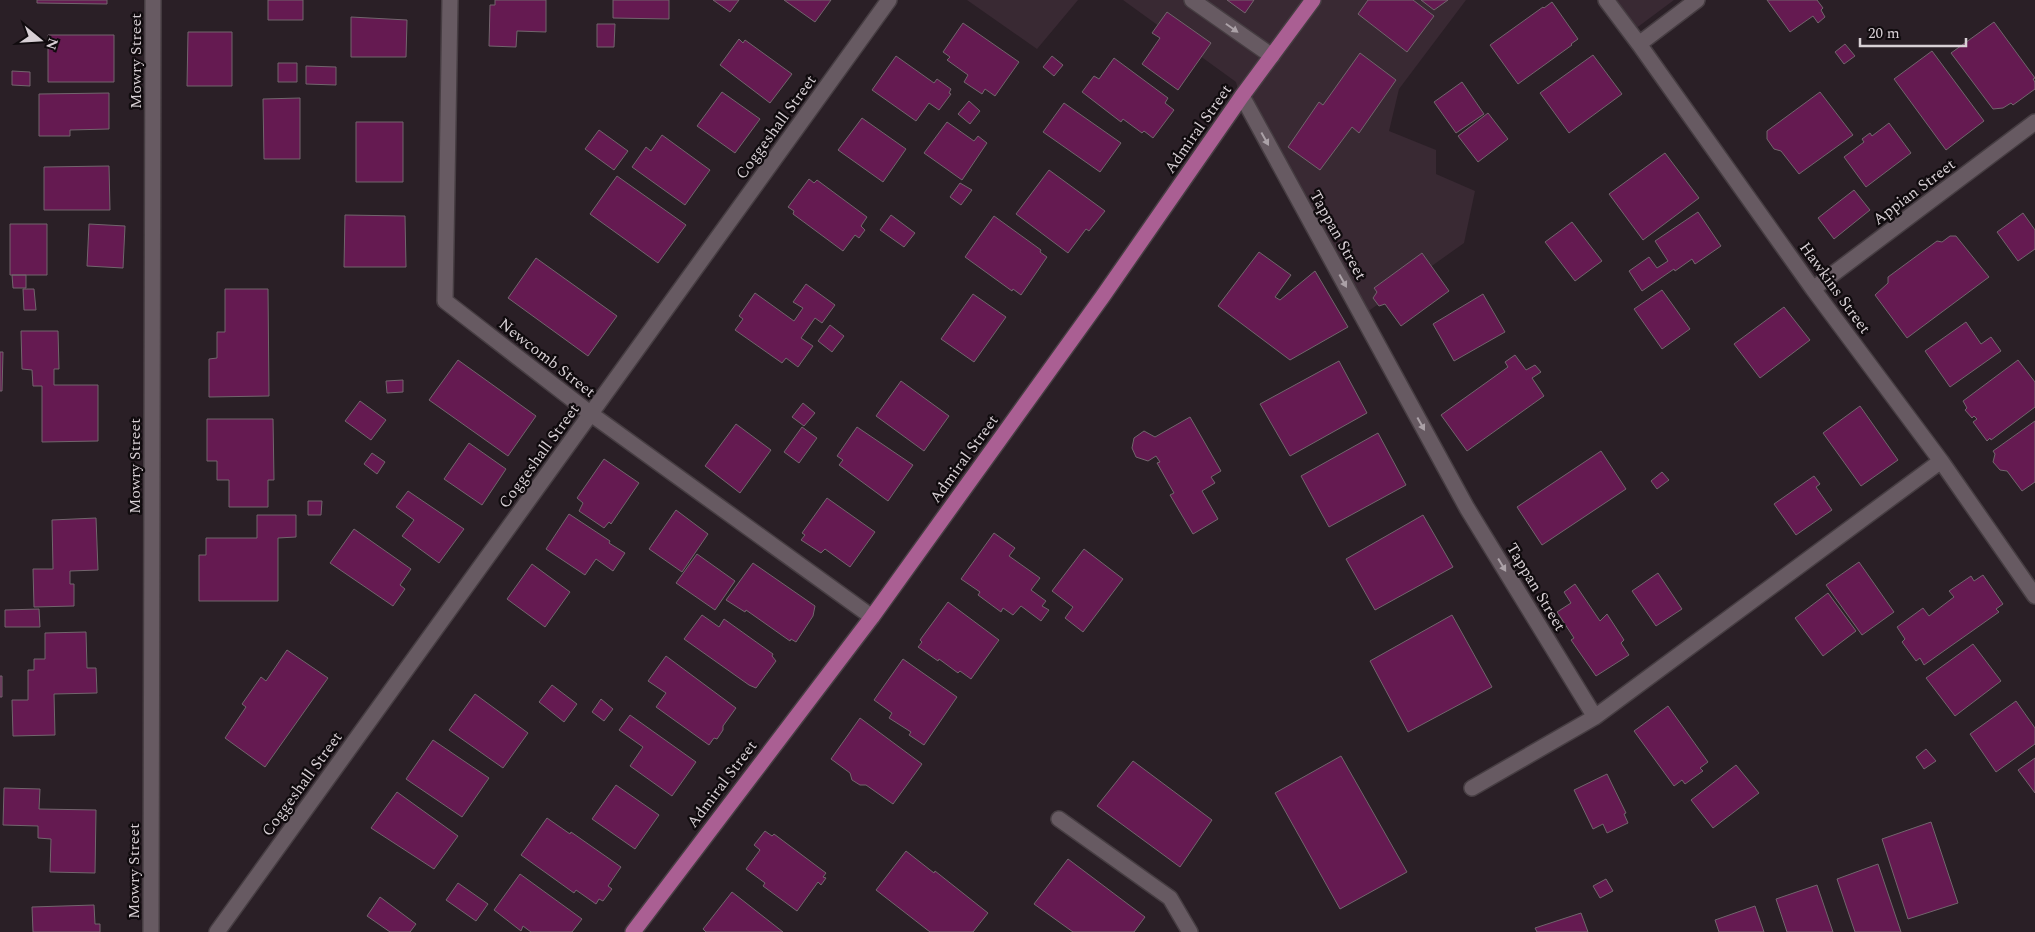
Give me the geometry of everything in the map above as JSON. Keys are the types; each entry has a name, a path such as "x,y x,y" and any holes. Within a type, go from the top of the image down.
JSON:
{"main road":[{"name":"Admiral Street","path":"633,932 872,617 1103,296 1242,96 1313,0"}],"street":[{"name":"Mowry Street","path":"151,932 153,0"},
{"name":"Newcomb Street","path":"450,0 445,301 590,414 872,617"},
{"name":"Coggeshall Street","path":"217,932 889,0"},
{"path":"1192,0 1272,56"},
{"name":"Hawkins Street","path":"1606,0 1813,289 1941,461 2035,596"},
{"path":"1639,44 1697,0"},
{"name":"Tappan Street","path":"1242,96 1468,508 1595,717"},
{"name":"Appian Street","path":"1813,289 2035,122"},
{"path":"1472,788 1595,717 1941,461"},
{"path":"1059,819 1170,898 1190,932"}],"shaded area":[{"path":"967,0 1078,0 1037,49"},
{"path":"1123,0 1466,0 1399,89 1389,131 1436,150 1436,174 1475,191 1464,243 1363,315 1242,105 1236,82"},
{"path":"1601,0 1674,0 1631,32"}],"building":[{"path":"37,0 107,0 107,4 37,3"},
{"path":"268,0 303,0 303,20 268,20"},
{"path":"495,0 546,0 546,32 517,31 516,47 489,46 490,5 495,5"},
{"path":"613,0 669,0 669,19 613,18"},
{"path":"713,0 739,0 730,12"},
{"path":"784,0 831,0 815,22"},
{"path":"1227,0 1254,0 1245,13"},
{"path":"1368,0 1413,0 1434,16 1407,52 1358,14"},
{"path":"1421,0 1448,0 1434,10"},
{"path":"1767,0 1817,0 1823,8 1821,10 1825,17 1818,23 1813,16 1790,32"},
{"path":"1552,2 1578,39 1518,84 1490,45"},
{"path":"1167,12 1211,43 1178,90 1142,64 1160,38 1152,33"},
{"path":"351,17 407,20 406,57 351,57"},
{"path":"1994,22 2035,78 2033,79 2035,89 2013,105 2011,103 2003,108 1993,109 1951,53"},
{"path":"963,23 1019,62 995,96 985,89 982,94 964,82 968,75 947,60 950,57 943,52"},
{"path":"597,24 615,24 614,47 597,47"},
{"path":"188,32 232,32 232,86 187,86"},
{"path":"48,35 114,35 114,82 48,82"},
{"path":"739,39 743,43 745,40 792,74 770,103 720,65"},
{"path":"1845,44 1855,56 1844,64 1835,52"},
{"path":"1932,51 1984,121 1946,150 1894,79"},
{"path":"1360,53 1396,80 1359,133 1352,127 1320,170 1288,147 1319,102 1323,105"},
{"path":"1593,55 1622,94 1569,133 1540,93"},
{"path":"896,56 934,83 937,79 951,89 949,93 951,94 939,110 929,103 916,121 872,90"},
{"path":"1052,56 1063,65 1054,76 1043,67"},
{"path":"1114,58 1168,98 1165,103 1174,110 1153,138 1144,131 1142,133 1123,119 1121,122 1082,92 1094,76 1099,79"},
{"path":"278,63 297,63 297,82 278,82"},
{"path":"306,66 336,67 336,85 306,84"},
{"path":"12,71 30,72 30,86 12,85"},
{"path":"1462,82 1484,114 1456,133 1434,102"},
{"path":"722,92 760,119 735,153 697,126"},
{"path":"1820,92 1853,135 1799,174 1781,151 1774,149 1767,139 1767,131"},
{"path":"109,93 109,129 70,130 70,136 39,136 39,94"},
{"path":"300,98 300,159 264,159 263,99"},
{"path":"969,101 980,111 970,124 958,114"},
{"path":"1064,103 1121,143 1100,172 1043,132"},
{"path":"1488,113 1508,139 1478,162 1458,136"},
{"path":"862,118 906,149 883,182 838,150"},
{"path":"356,122 403,122 403,182 356,182"},
{"path":"947,122 974,141 978,136 987,143 962,180 924,153"},
{"path":"1889,123 1911,153 1866,187 1844,157 1864,142 1862,139 1870,133 1872,136"},
{"path":"599,130 628,151 614,170 585,149"},
{"path":"662,135 710,170 685,205 632,167 646,147 651,151"},
{"path":"1665,153 1699,198 1643,240 1609,194"},
{"path":"109,166 110,210 44,210 44,167"},
{"path":"1049,170 1105,211 1089,231 1086,229 1068,253 1016,214"},
{"path":"617,176 686,225 658,263 590,214"},
{"path":"809,179 814,183 817,180 867,217 861,226 865,230 859,238 855,235 843,251 793,214 794,211 788,207"},
{"path":"960,183 972,190 961,205 950,197"},
{"path":"1854,190 1870,210 1834,239 1818,218"},
{"path":"1698,212 1721,246 1695,264 1692,259 1675,271 1674,269 1642,291 1629,271 1649,257 1657,268 1668,261 1655,241"},
{"path":"2023,213 2035,230 2035,249 2018,261 1997,232"},
{"path":"345,215 405,216 406,267 344,267"},
{"path":"891,215 915,233 904,247 880,230"},
{"path":"994,216 1041,250 1040,252 1047,257 1021,295 1013,289 1012,291 965,257"},
{"path":"1572,222 1602,261 1575,281 1545,242"},
{"path":"10,224 47,224 47,275 10,275"},
{"path":"89,224 125,226 123,268 87,266"},
{"path":"1950,236 1956,236 1989,277 1907,338 1875,295 1888,283 1888,277 1937,241 1942,242"},
{"path":"1259,252 1291,275 1275,297 1280,300 1315,271 1348,327 1290,360 1218,306"},
{"path":"1422,253 1449,291 1401,326 1385,304 1379,306 1373,298 1377,292 1374,288"},
{"path":"536,258 617,316 588,356 508,298"},
{"path":"12,275 26,275 26,288 13,288"},
{"path":"806,284 835,305 822,323 815,318 801,338 813,346 798,367 786,358 782,363 735,330 743,319 739,316 755,293 794,321 803,308 793,302"},
{"path":"23,289 34,289 36,310 24,310"},
{"path":"225,289 268,289 269,396 209,397 209,359 217,358 217,332 225,332"},
{"path":"1662,290 1690,329 1662,349 1634,309"},
{"path":"973,294 1006,317 974,362 941,339"},
{"path":"1483,294 1505,332 1454,361 1433,324"},
{"path":"1784,307 1810,340 1760,378 1734,344"},
{"path":"1966,322 1981,344 1991,337 2001,351 1950,387 1925,351"},
{"path":"830,325 844,336 832,352 818,341"},
{"path":"21,331 58,331 59,369 54,369 54,385 98,385 98,441 42,442 42,386 33,386 32,370 22,369"},
{"path":"0,352 3,352 2,391 0,391"},
{"path":"1515,355 1526,370 1535,365 1541,372 1532,378 1544,396 1467,451 1441,415 1508,367 1505,362"},
{"path":"458,360 536,416 508,456 429,400"},
{"path":"2018,360 2035,382 2035,407 1987,441 1973,422 1977,419 1974,416 1972,418 1965,410 1967,408 1963,401"},
{"path":"1339,361 1367,413 1290,456 1260,404"},
{"path":"403,380 403,392 387,393 386,381"},
{"path":"901,381 949,416 924,451 876,416"},
{"path":"360,401 386,420 371,440 345,421"},
{"path":"803,403 815,413 804,426 792,417"},
{"path":"1860,406 1898,460 1861,486 1823,433"},
{"path":"1190,417 1221,471 1211,477 1215,483 1202,491 1218,519 1193,534 1170,495 1174,493 1157,463 1160,462 1156,456 1148,461 1136,457 1132,448 1134,438 1144,431 1155,437"},
{"path":"207,419 273,419 274,480 268,480 268,507 229,507 229,480 217,480 217,461 207,461"},
{"path":"2035,421 2035,482 2022,491 2007,471 2000,470 1993,462 1995,454 1993,451"},
{"path":"736,424 771,450 740,493 705,466"},
{"path":"802,427 817,438 799,463 784,452"},
{"path":"857,427 913,465 888,501 839,465 843,460 837,456"},
{"path":"1378,433 1406,485 1329,527 1301,476"},
{"path":"469,443 506,469 482,505 444,479"},
{"path":"1601,451 1626,489 1542,545 1517,507"},
{"path":"372,453 385,462 377,474 364,464"},
{"path":"604,459 639,483 611,524 609,522 604,528 579,511 583,503 577,498"},
{"path":"1662,472 1669,480 1657,489 1651,481"},
{"path":"1814,476 1820,484 1816,487 1832,510 1796,535 1774,504"},
{"path":"408,491 464,529 439,563 402,536 414,520 396,507"},
{"path":"827,498 875,532 850,567 825,549 821,553 801,540 805,535 802,533"},
{"path":"308,501 322,501 321,515 308,515"},
{"path":"676,510 708,534 682,572 649,549"},
{"path":"569,514 625,553 613,571 596,559 585,575 546,549"},
{"path":"257,515 296,515 296,537 278,538 278,601 199,601 199,555 206,555 206,538 257,538"},
{"path":"1423,515 1453,567 1375,610 1346,559"},
{"path":"96,518 98,570 70,571 70,584 74,584 74,606 34,607 33,569 53,569 52,520"},
{"path":"354,529 411,569 400,585 405,589 393,606 330,563"},
{"path":"994,533 1015,548 1009,556 1040,578 1031,590 1046,601 1042,606 1049,610 1041,621 1021,606 1013,615 1003,608 1001,612 978,595 980,592 961,579"},
{"path":"1084,549 1123,579 1083,632 1065,618 1073,607 1052,591"},
{"path":"697,554 735,581 715,610 676,583"},
{"path":"1859,562 1894,612 1862,635 1826,585"},
{"path":"753,563 815,606 813,616 796,642 791,639 790,641 746,610 745,612 726,600"},
{"path":"532,564 570,592 545,627 507,599"},
{"path":"1658,573 1682,609 1656,626 1632,591"},
{"path":"1983,575 2003,604 1996,609 1999,612 1924,665 1920,658 1916,661 1902,642 1905,639 1897,627 1923,608 1929,616 1954,597 1949,591 1971,576 1974,581"},
{"path":"1575,584 1600,621 1607,614 1624,640 1621,643 1629,655 1596,676 1571,640 1574,638 1557,612 1571,603 1564,592"},
{"path":"1828,593 1856,631 1823,656 1795,618"},
{"path":"948,602 999,640 971,679 960,671 958,673 939,659 938,661 918,647 922,642 920,640"},
{"path":"39,609 40,627 5,627 5,610"},
{"path":"702,615 719,627 724,619 773,654 772,656 776,661 756,688 684,639"},
{"path":"1452,615 1492,687 1408,732 1370,661"},
{"path":"86,632 87,668 96,668 97,693 54,694 55,735 13,736 12,700 28,700 28,670 34,670 34,659 45,659 45,633"},
{"path":"1973,644 2001,681 1955,716 1926,678"},
{"path":"287,650 328,678 265,767 225,738 246,707 242,704 261,677 266,681"},
{"path":"666,656 736,708 723,726 723,730 717,739 714,738 709,745 656,707 666,693 648,681"},
{"path":"903,659 957,697 924,745 909,735 911,732 889,718 892,713 874,700"},
{"path":"0,676 2,676 2,697 0,697"},
{"path":"552,685 577,704 564,722 539,702"},
{"path":"475,694 528,733 503,768 449,730"},
{"path":"601,699 613,709 604,721 592,712"},
{"path":"2016,701 2035,728 2035,744 1996,772 1970,734"},
{"path":"1668,706 1708,762 1700,768 1703,771 1685,784 1682,780 1674,786 1634,731"},
{"path":"630,715 696,762 672,796 630,766 643,747 619,730"},
{"path":"860,718 922,764 893,804 866,785 860,785 852,780 850,773 831,759"},
{"path":"433,740 489,778 462,817 406,779"},
{"path":"1926,749 1936,761 1924,769 1916,757"},
{"path":"1341,756 1407,872 1340,909 1275,793"},
{"path":"2035,758 2035,793 2018,770"},
{"path":"1133,761 1212,820 1180,867 1097,806"},
{"path":"1736,765 1759,793 1713,828 1691,800"},
{"path":"1607,774 1626,813 1624,814 1628,823 1607,833 1603,824 1593,829 1574,790"},
{"path":"616,785 659,815 635,849 592,819"},
{"path":"4,788 40,789 39,809 96,810 95,873 50,872 51,839 38,838 38,826 3,825"},
{"path":"397,792 458,836 434,869 371,828"},
{"path":"547,818 570,834 571,832 621,867 608,886 612,889 603,901 599,899 596,904 576,890 574,893 521,855"},
{"path":"1931,822 1958,903 1908,919 1882,839"},
{"path":"765,831 772,836 774,834 826,873 823,877 826,878 821,885 818,882 797,911 763,886 765,883 746,869 760,850 754,845"},
{"path":"906,851 934,873 935,871 988,913 973,932 930,932 876,890"},
{"path":"1068,859 1145,917 1134,932 1073,932 1034,904"},
{"path":"1878,864 1901,932 1855,932 1837,879"},
{"path":"520,874 582,919 572,932 531,932 523,926 521,931 494,910"},
{"path":"1606,879 1613,891 1600,898 1593,886"},
{"path":"458,883 488,904 476,921 446,900"},
{"path":"1817,885 1833,932 1787,932 1776,899"},
{"path":"732,892 783,932 706,932 703,929"},
{"path":"380,897 416,924 410,932 390,932 367,916"},
{"path":"94,905 95,924 100,924 100,932 33,932 32,907"},
{"path":"1755,906 1764,932 1719,932 1715,920"},
{"path":"1581,913 1588,932 1537,932 1535,928"}]}
